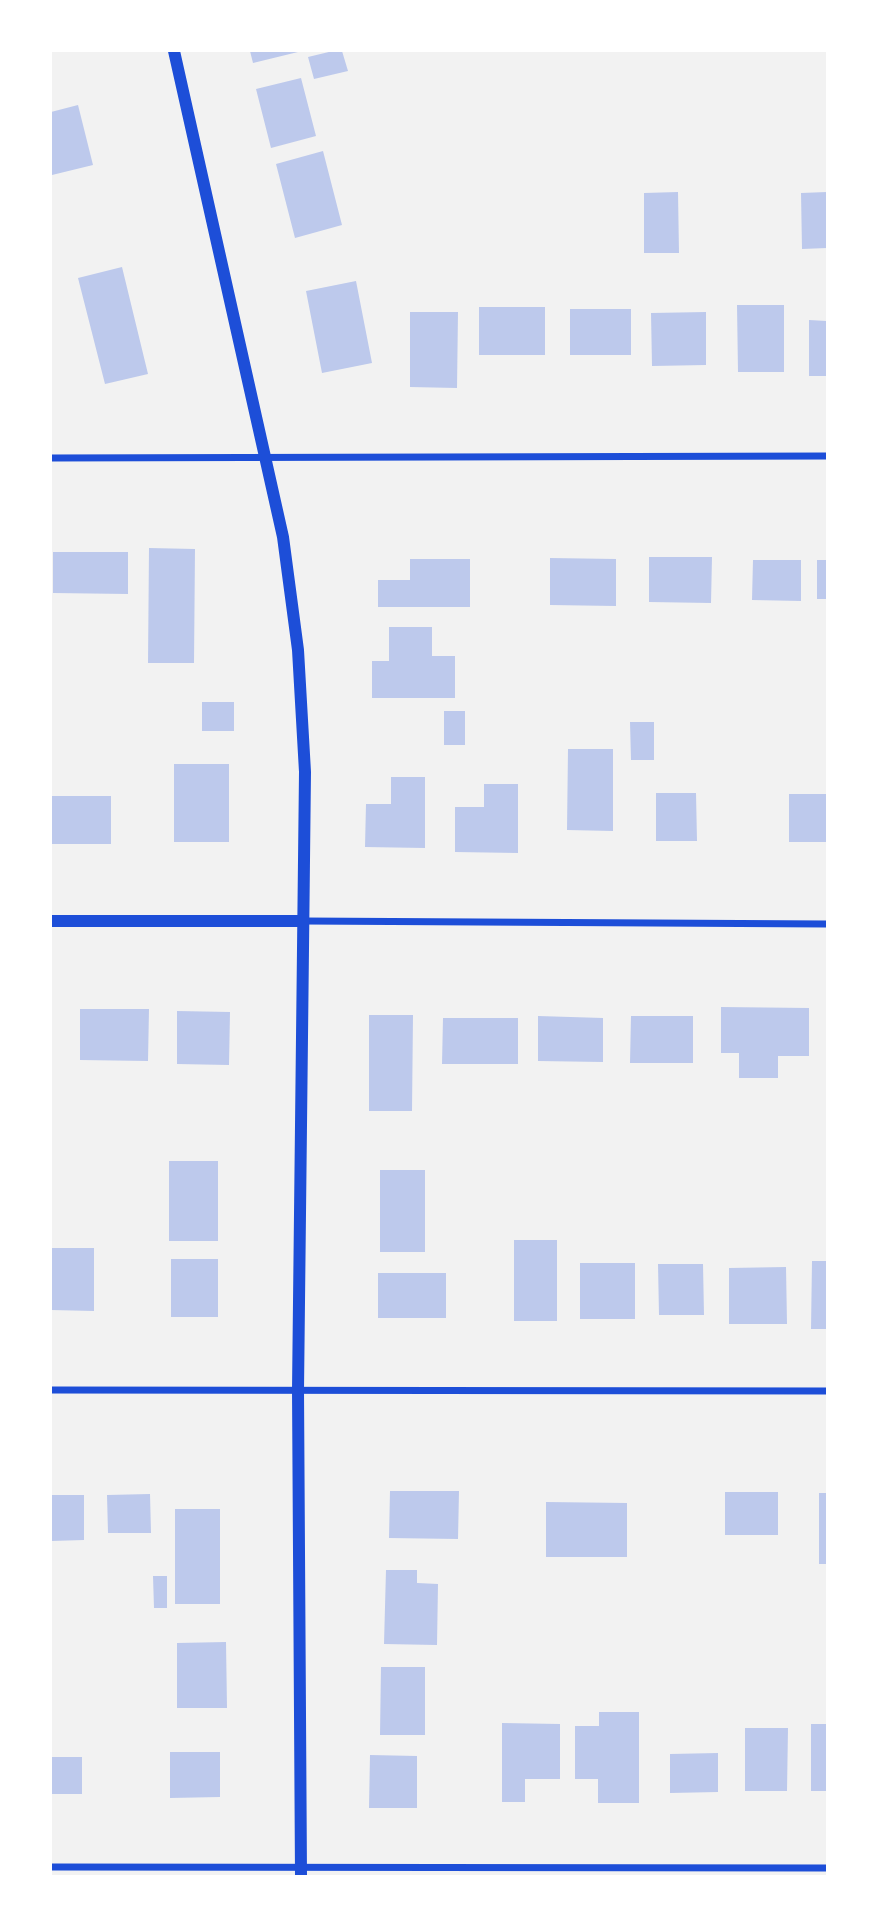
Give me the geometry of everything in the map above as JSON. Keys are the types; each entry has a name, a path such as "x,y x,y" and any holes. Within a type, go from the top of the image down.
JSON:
{"street":[{"path":"174,51 283,537 298,650 305,772 298,1390 301,1872"},
{"path":"51,458 827,456"},
{"path":"51,921 827,924"},
{"path":"51,1390 827,1391"},
{"path":"51,1867 301,1872 827,1868"}],"building":[{"path":"250,51 298,51 298,52 253,63"},
{"path":"342,51 348,71 314,79 308,57"},
{"path":"301,78 316,136 271,148 256,89"},
{"path":"78,105 93,165 52,175 51,112"},
{"path":"323,151 342,225 295,238 276,164"},
{"path":"678,192 679,253 644,253 644,193"},
{"path":"827,192 827,248 802,249 801,193"},
{"path":"122,267 148,374 105,384 78,278"},
{"path":"356,281 372,363 322,373 306,291"},
{"path":"737,305 784,305 784,372 738,372"},
{"path":"479,307 545,307 545,355 479,355"},
{"path":"570,309 631,309 631,355 570,355"},
{"path":"410,312 458,312 457,388 410,387"},
{"path":"706,312 706,365 652,366 651,313"},
{"path":"809,320 827,321 827,376 809,376"},
{"path":"149,548 195,549 194,663 148,663"},
{"path":"53,552 128,552 128,594 53,593"},
{"path":"649,557 712,557 711,603 649,602"},
{"path":"550,558 616,559 616,606 550,605"},
{"path":"410,559 470,559 470,607 378,607 378,580 410,580"},
{"path":"753,560 801,560 801,601 752,600"},
{"path":"817,560 827,560 827,599 817,599"},
{"path":"389,627 432,627 432,656 455,656 455,698 372,698 372,661 389,661"},
{"path":"202,702 234,702 234,731 202,731"},
{"path":"444,711 465,711 465,745 444,745"},
{"path":"630,722 654,722 654,760 631,760"},
{"path":"568,749 613,749 613,831 567,830"},
{"path":"174,764 229,764 229,842 174,842"},
{"path":"391,777 425,777 425,848 365,847 366,804 391,804"},
{"path":"484,784 518,784 518,853 455,852 455,807 484,807"},
{"path":"656,793 696,793 697,841 656,841"},
{"path":"789,794 827,794 827,842 789,842"},
{"path":"51,796 111,796 111,844 51,844"},
{"path":"721,1007 809,1008 809,1056 778,1056 778,1078 739,1078 739,1053 721,1053"},
{"path":"80,1009 149,1009 148,1061 80,1060"},
{"path":"177,1011 230,1012 229,1065 177,1064"},
{"path":"369,1015 413,1015 412,1111 369,1111"},
{"path":"538,1016 603,1018 603,1062 538,1061"},
{"path":"631,1016 693,1016 693,1063 630,1063"},
{"path":"443,1018 518,1018 518,1064 442,1064"},
{"path":"169,1161 218,1161 218,1241 169,1241"},
{"path":"380,1170 425,1170 425,1252 380,1252"},
{"path":"514,1240 557,1240 557,1321 514,1321"},
{"path":"51,1248 94,1248 94,1311 51,1310"},
{"path":"171,1259 218,1259 218,1317 171,1317"},
{"path":"812,1261 827,1261 827,1329 811,1329"},
{"path":"580,1263 635,1263 635,1319 580,1319"},
{"path":"658,1264 703,1264 704,1315 659,1315"},
{"path":"786,1267 787,1324 729,1324 729,1268"},
{"path":"378,1273 446,1273 446,1318 378,1318"},
{"path":"390,1491 459,1491 458,1539 389,1538"},
{"path":"725,1492 778,1492 778,1535 725,1535"},
{"path":"819,1493 827,1493 827,1564 819,1564"},
{"path":"150,1494 151,1533 108,1533 107,1495"},
{"path":"51,1495 84,1495 84,1540 51,1541"},
{"path":"546,1502 627,1503 627,1557 546,1557"},
{"path":"175,1509 220,1509 220,1604 175,1604"},
{"path":"386,1570 417,1570 417,1583 438,1584 437,1645 384,1644"},
{"path":"153,1576 167,1576 167,1608 154,1608"},
{"path":"226,1642 227,1708 177,1708 177,1643"},
{"path":"381,1667 425,1667 425,1735 380,1735"},
{"path":"599,1712 639,1712 639,1803 598,1803 598,1779 575,1779 575,1726 599,1726"},
{"path":"502,1723 560,1724 560,1779 525,1779 525,1802 502,1802"},
{"path":"811,1724 827,1724 827,1791 811,1791"},
{"path":"745,1728 788,1728 787,1791 745,1791"},
{"path":"170,1752 220,1752 220,1797 170,1798"},
{"path":"718,1753 718,1792 670,1793 670,1754"},
{"path":"370,1755 417,1756 417,1808 369,1808"},
{"path":"51,1757 82,1757 82,1794 51,1794"}]}
